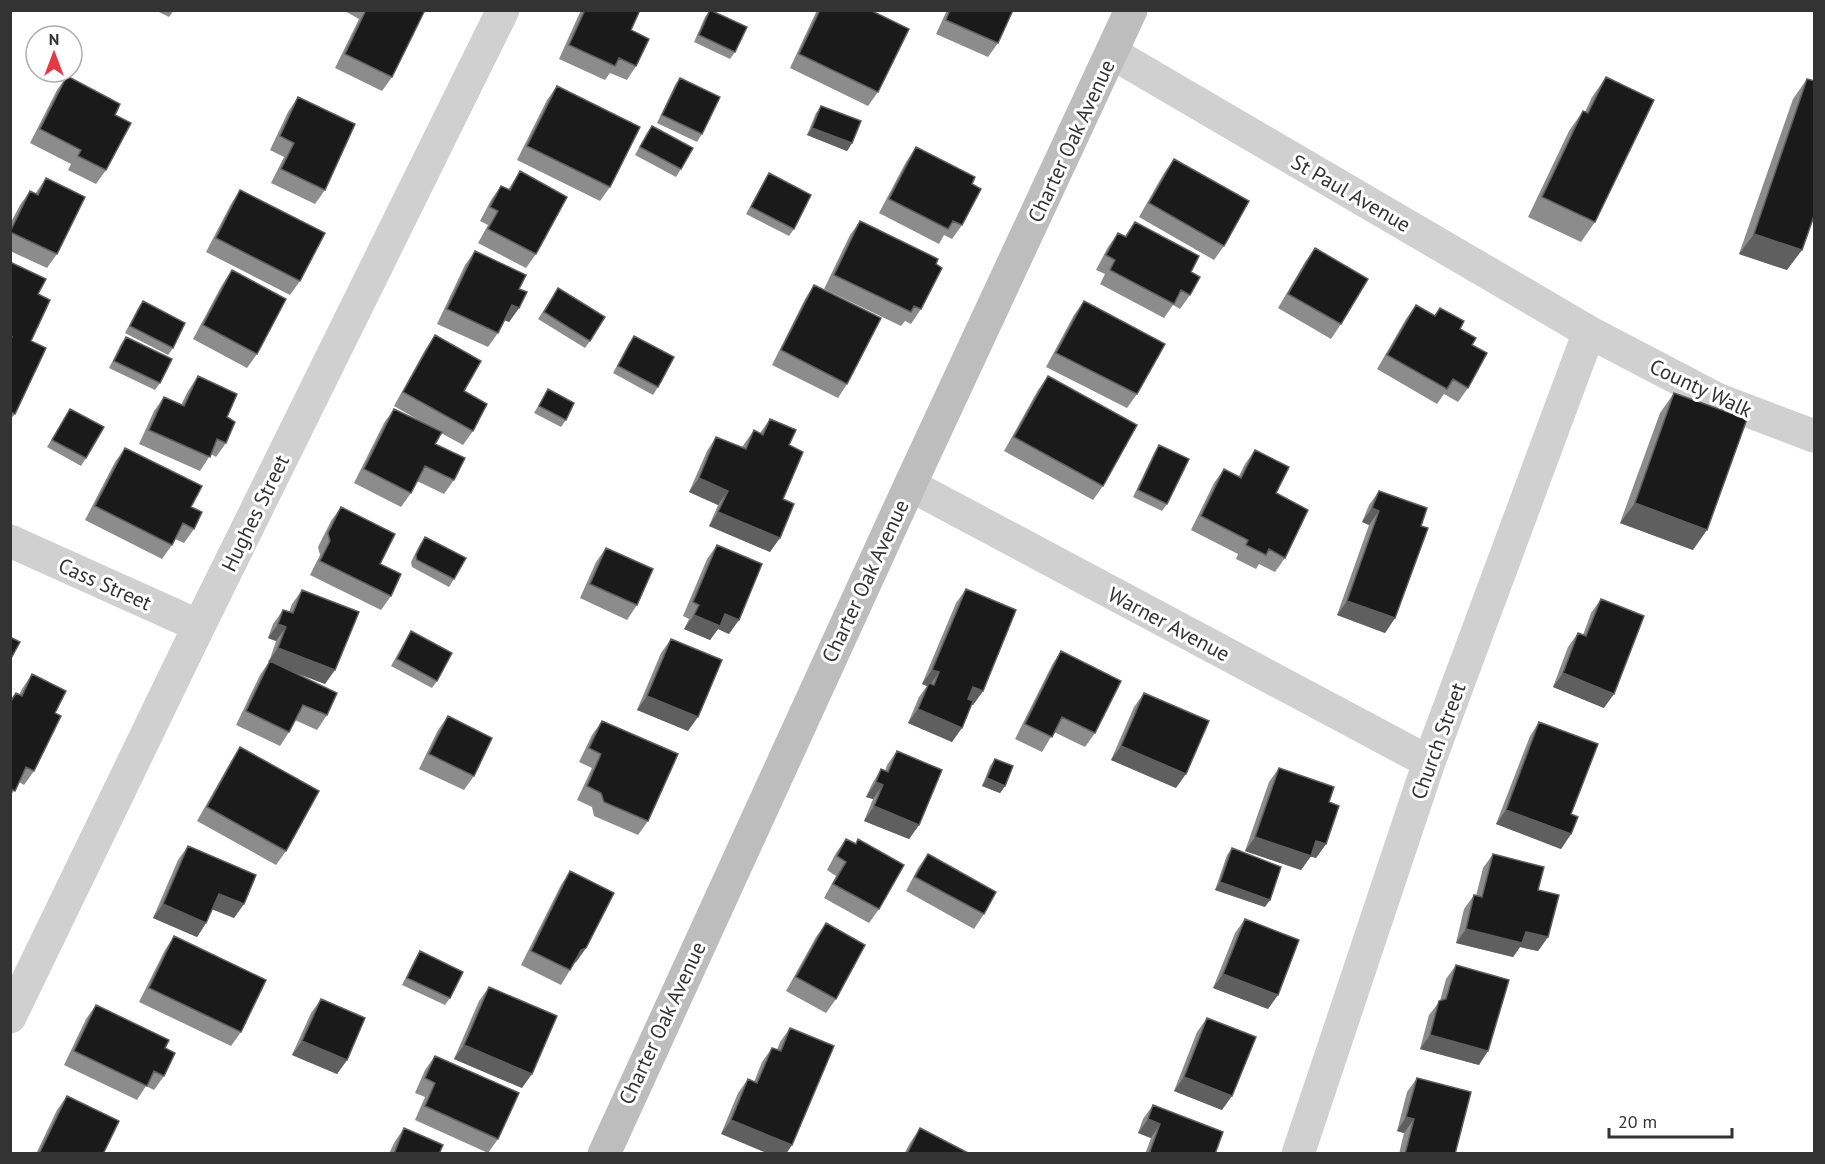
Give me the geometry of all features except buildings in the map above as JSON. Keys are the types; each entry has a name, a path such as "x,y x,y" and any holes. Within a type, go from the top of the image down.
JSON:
{"street":[{"name":"Hughes Street","path":"10,1017 199,626 503,10"},
{"name":"Charter Oak Avenue","path":"604,1154 910,485 1131,10"},
{"name":"St Paul Avenue","path":"1112,53 1589,332"},
{"name":"County Walk","path":"1589,332 1719,400 1815,436"},
{"name":"Church Street","path":"1298,1154 1429,762 1589,332"},
{"name":"Warner Avenue","path":"910,485 1429,762"},
{"name":"Cass Street","path":"10,541 199,626"}]}
